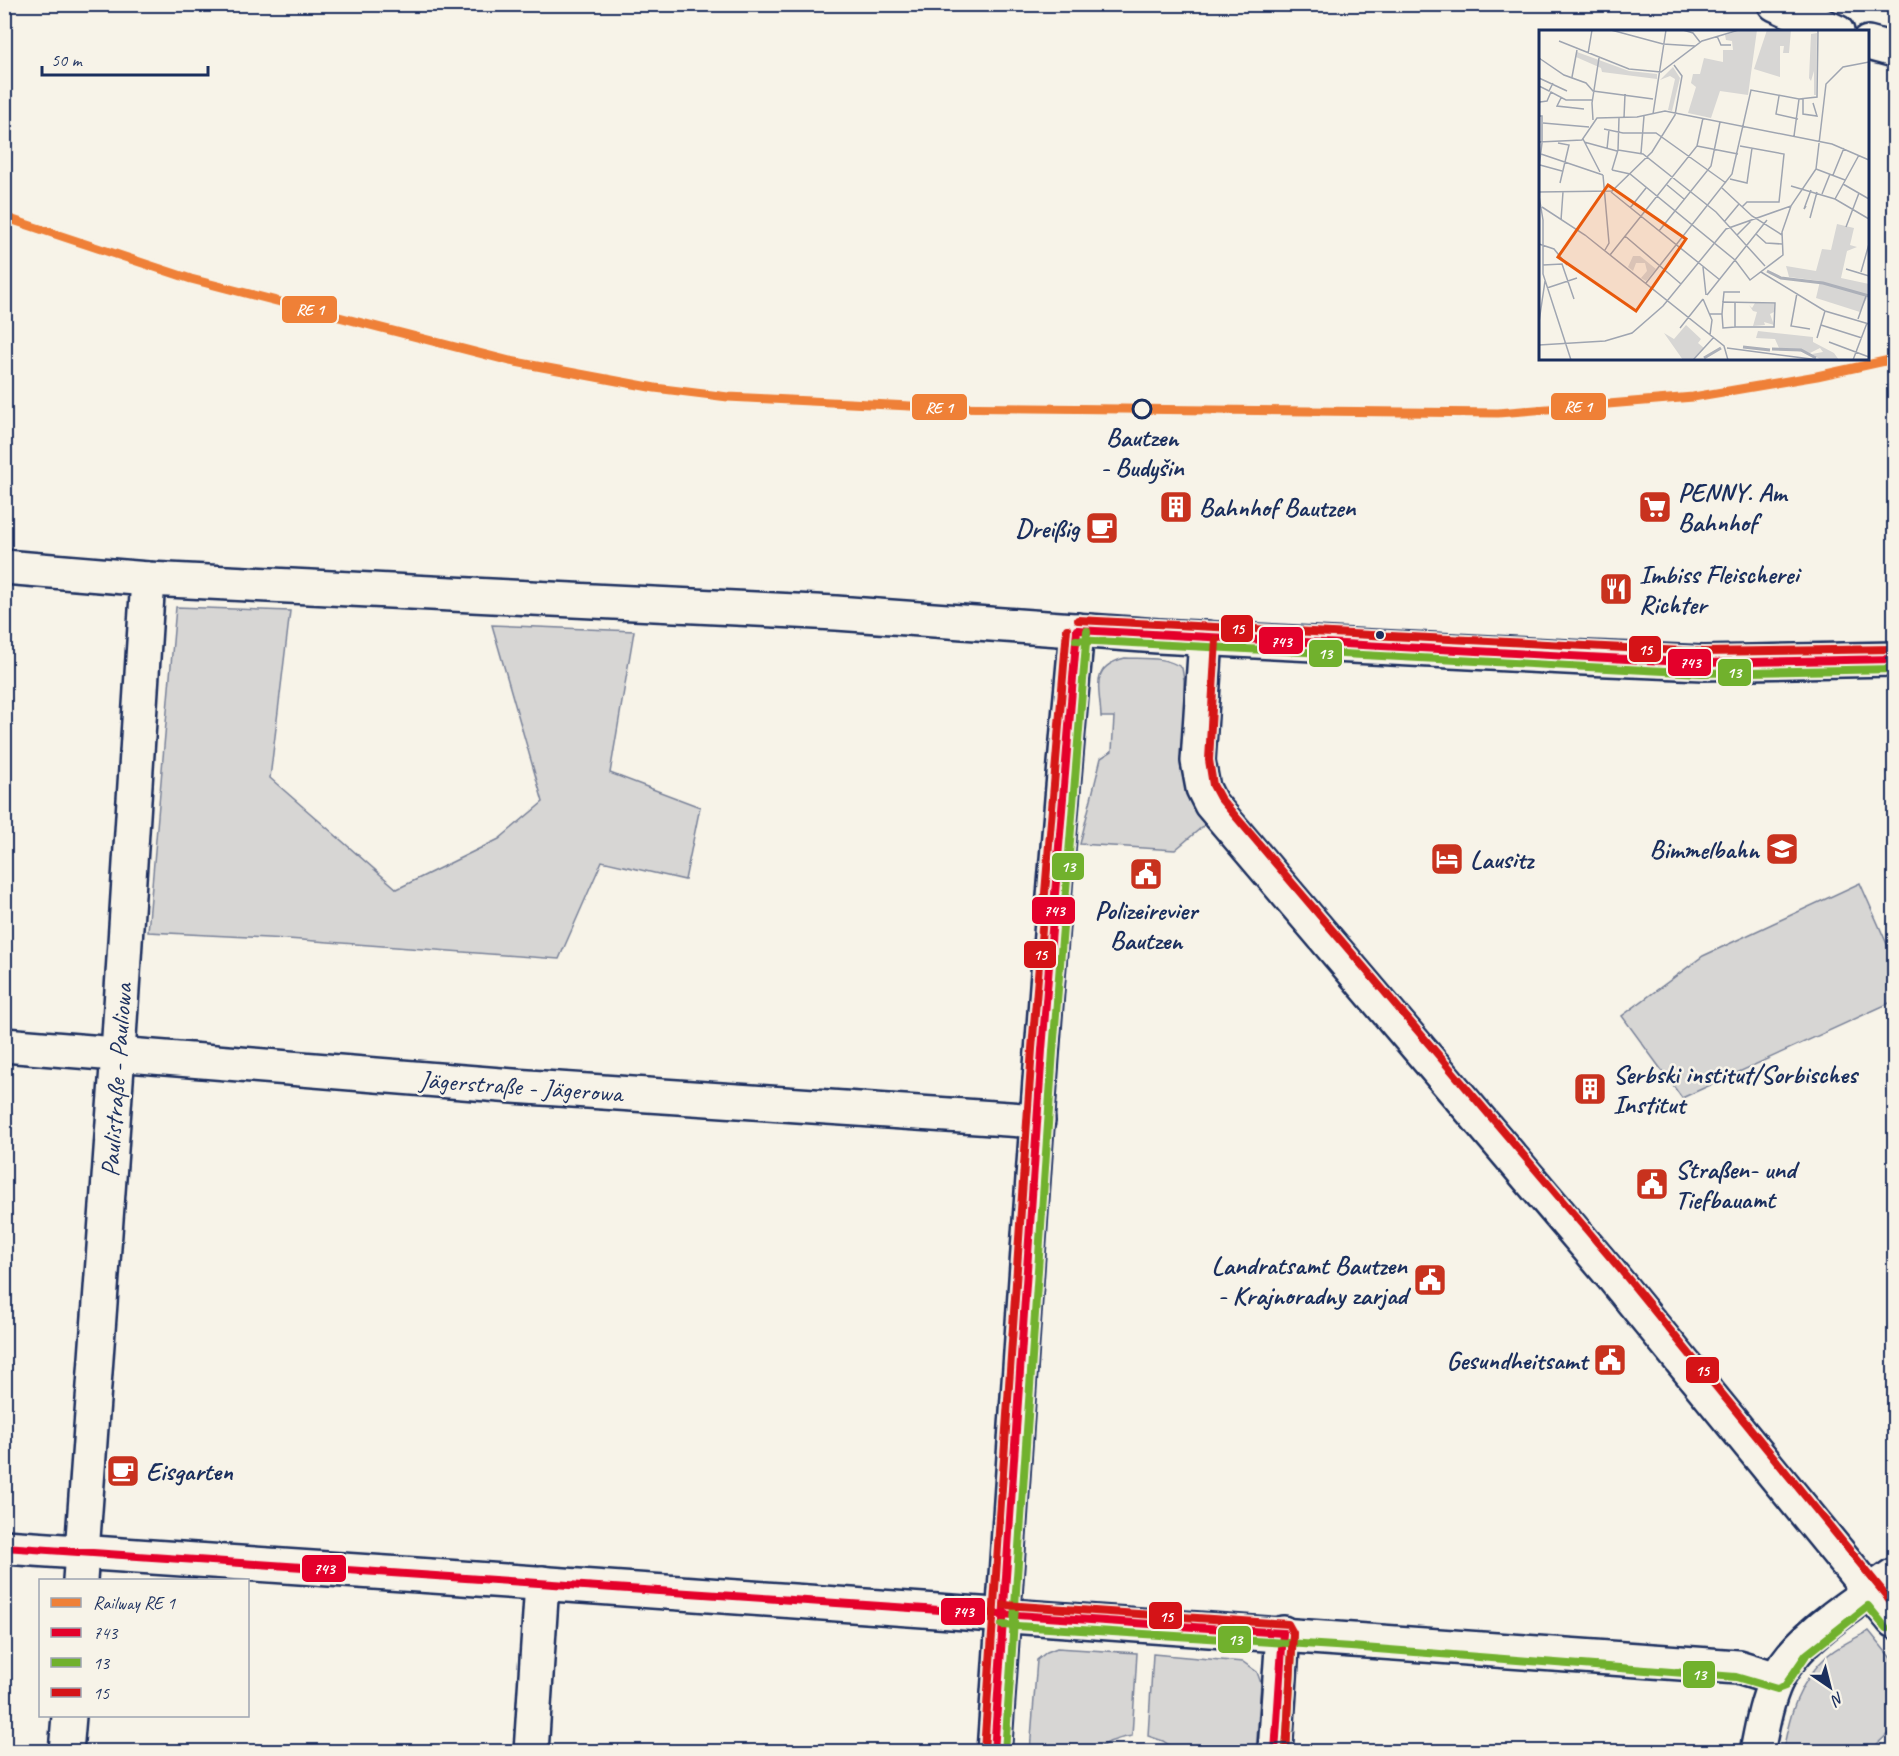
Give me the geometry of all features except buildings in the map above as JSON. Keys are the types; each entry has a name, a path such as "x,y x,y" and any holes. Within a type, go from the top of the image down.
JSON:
{"street":[{"path":"1774,4 1832,30"},
{"path":"1869,43 1894,50"},
{"path":"4,567 148,579 644,602 941,619 1206,638 1703,663 1894,659"},
{"name":"Paulistraße - Pauliowa","path":"81,1566 118,1053 148,579"},
{"path":"994,1752 1062,795 1077,630"},
{"path":"1206,638 1198,761 1203,788 1211,804 1601,1263 1882,1583 1894,1621"},
{"name":"Jägerstraße - Jägerowa","path":"4,1045 513,1086 1038,1121"},
{"path":"4,1547 81,1566 542,1583 1738,1666 1777,1679"},
{"path":"531,1752 542,1583"},
{"path":"1757,1752 1766,1709 1777,1679 1798,1648 1835,1617 1882,1583"},
{"path":"1275,1752 1283,1633"},
{"path":"66,1752 69,1717"}],"shaded area":[{"path":"176,607 290,611 270,778 397,889 499,839 543,802 492,625 634,631 610,773 700,807 685,880 602,861 559,959 288,939 148,932"},
{"path":"1125,658 1162,660 1182,668 1184,680 1183,779 1209,821 1175,850 1080,844 1101,758 1112,751 1114,717 1101,717 1099,680 1106,667"},
{"path":"1860,883 1894,960 1894,1001 1682,1098 1622,1016 1703,956"},
{"path":"1869,1631 1894,1662 1891,1667 1894,1672 1894,1728 1872,1751 1783,1751 1792,1711 1809,1676 1833,1651"},
{"path":"1057,1648 1137,1653 1132,1736 1112,1741 1094,1751 1030,1751 1037,1660"},
{"path":"1153,1654 1243,1662 1257,1672 1261,1683 1256,1751 1178,1751 1163,1741 1148,1736"}],"transit line":[{"path":"4,217 191,279 510,361 655,388 728,397 930,407 1498,413 1693,397 1817,376 1894,359"},
{"name":"15","path":"1078,620 1703,652 1894,649"},
{"name":"15","path":"984,1751 1032,1049 1067,629"},
{"name":"743","path":"1077,630 1703,663 1894,659"},
{"name":"743","path":"994,1752 1042,1050 1077,630"},
{"name":"13","path":"1005,1752 1053,1051 1087,631"},
{"name":"15","path":"1216,639 1209,760 1213,785 1220,798 1621,1270 1894,1605"},
{"name":"13","path":"1076,640 1702,673 1894,669"},
{"name":"743","path":"4,1547 1283,1633"},
{"name":"15","path":"1004,1605 1288,1624 1293,1633 1286,1752"},
{"name":"13","path":"1002,1625 1351,1647 1736,1677 1777,1689 1785,1686 1806,1655 1868,1606 1886,1628"},
{"name":"743","path":"1275,1752 1283,1633"},
{"name":"13","path":"1286,1752 1293,1634"}],"place":[{"name":"Bautzen - Budyšin","path":"1142,409"},
{"name":"Bahnhof Bautzen","path":"1176,507"},
{"name":"PENNY. Am Bahnhof","path":"1655,507"},
{"name":"Dreißig","path":"1102,528"},
{"name":"Imbiss Fleischerei Richter","path":"1616,589"},
{"name":"Bimmelbahn","path":"1782,849"},
{"name":"Lausitz","path":"1447,859"},
{"name":"Polizeirevier Bautzen","path":"1146,874"},
{"name":"Serbski institut/Sorbisches Institut","path":"1590,1089"},
{"name":"Straßen- und Tiefbauamt","path":"1652,1184"},
{"name":"Landratsamt Bautzen - Krajnoradny zarjad","path":"1430,1280"},
{"name":"Gesundheitsamt","path":"1610,1360"},
{"name":"Eisgarten","path":"123,1471"}]}
